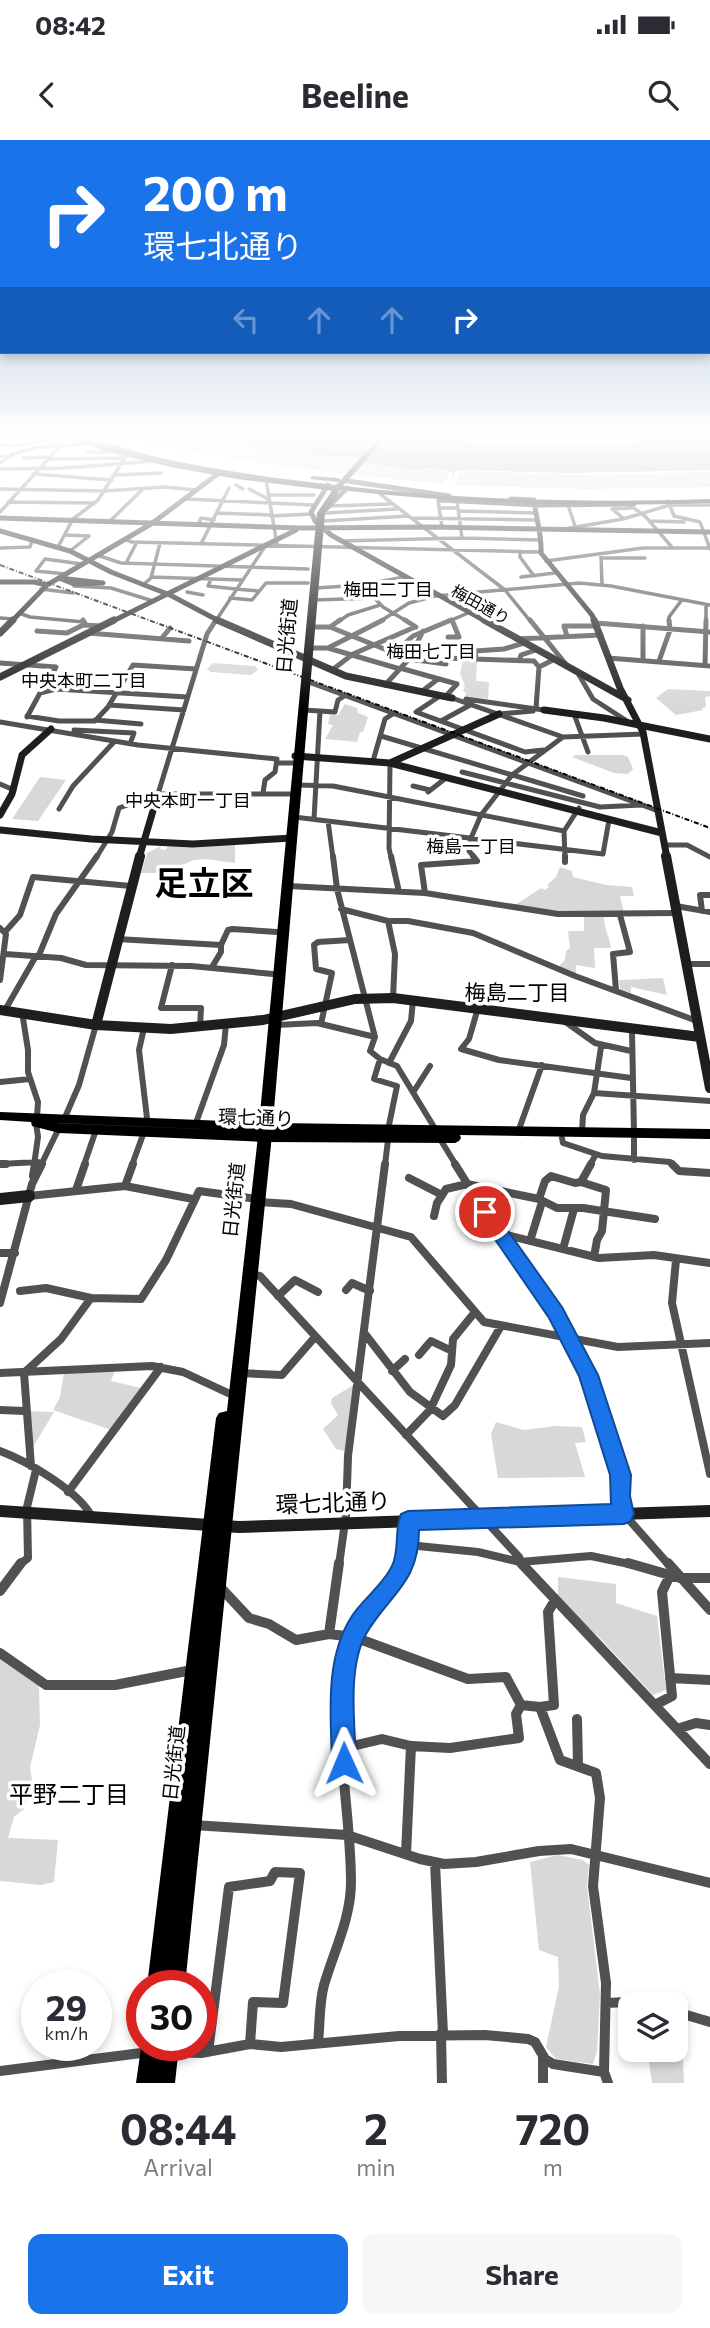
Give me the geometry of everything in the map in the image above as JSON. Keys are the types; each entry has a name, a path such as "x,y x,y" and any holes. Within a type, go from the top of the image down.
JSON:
{"highway":[{"path":"312,530 312,584"},
{"name":"日光街道","path":"274,1020 276,932 289,838 319,530"},
{"path":"312,584 323,530"},
{"name":"日光街道","path":"296,758 302,738 312,584"},
{"name":"日光街道","path":"175,1970 217,1585 218,1524 228,1393 254,1200 274,1020 288,886 289,838 294,817 294,789"},
{"name":"日光街道","path":"161,1970 196,1670 239,1373 250,1274 254,1200"},
{"path":"148,2083 155,2061"},
{"path":"160,2061 163,2083"}],"main road":[{"name":"環七通り","path":"37,1120 66,1115 197,1120 261,1130 388,1140 437,1133"},
{"name":"環七通り","path":"0,1116 37,1120 59,1128 144,1132 582,1132 710,1140"},
{"name":"環七通り","path":"0,1121 397,1130 562,1138 710,1134"}],"street":[{"path":"58,547 67,530"},
{"path":"0,633 43,588 140,530"},
{"path":"201,544 209,530"},
{"path":"275,530 276,543"},
{"path":"276,543 298,530"},
{"name":"梅田通り","path":"332,530 337,539 628,700"},
{"path":"383,530 389,549"},
{"path":"427,530 505,590 570,666 568,668"},
{"path":"461,530 462,538"},
{"path":"498,530 499,550"},
{"path":"540,530 541,552 597,624 608,658 642,730 710,1088"},
{"path":"546,561 601,556 631,549 709,546 706,532 595,530"},
{"path":"657,531 671,546"},
{"path":"2,533 70,551 167,594 216,620 354,679 470,702 574,714 631,724"},
{"path":"65,535 89,536 70,551"},
{"path":"124,539 160,543 276,543 310,547 337,539 541,540"},
{"path":"0,548 30,547 32,541"},
{"path":"126,563 137,542"},
{"path":"143,585 151,577 160,543"},
{"path":"322,543 353,548 541,552"},
{"path":"0,677 266,545"},
{"path":"66,1115 79,1085 131,886 207,634 266,545"},
{"path":"631,549 636,558"},
{"path":"520,551 520,557 534,576"},
{"path":"97,555 126,563 251,567 312,584 341,599 374,598"},
{"path":"601,556 645,558"},
{"path":"601,556 602,585"},
{"path":"62,576 68,580 103,583 74,584 62,576 36,570 45,559 82,564"},
{"path":"521,577 555,573"},
{"path":"230,598 252,600 266,583 362,585 404,576"},
{"path":"151,577 242,580"},
{"path":"211,579 208,586 259,591"},
{"path":"0,582 34,582 43,588 73,593"},
{"path":"328,648 410,603 439,596 568,584 602,585 708,605 708,666 608,658"},
{"path":"362,585 380,604 423,631"},
{"path":"73,586 111,588 153,601"},
{"path":"187,592 203,594"},
{"path":"125,601 131,594"},
{"path":"341,599 348,615"},
{"path":"659,661 670,628 669,617 681,601"},
{"path":"330,627 348,615 380,604"},
{"path":"393,654 413,636 468,613"},
{"path":"0,618 17,616 83,620 86,625"},
{"path":"448,637 458,637 452,620"},
{"path":"567,636 564,626 597,624 708,632"},
{"path":"37,631 67,633 86,625 102,626"},
{"path":"643,626 643,660"},
{"path":"311,627 330,627 409,659 445,664 445,658 534,661 540,667"},
{"path":"332,670 371,645 415,627"},
{"path":"162,638 170,628"},
{"path":"386,685 409,659 423,631"},
{"path":"88,634 189,641"},
{"path":"515,639 601,635"},
{"path":"476,659 475,651 524,643"},
{"path":"309,648 328,648 457,684 446,697 416,712 525,752 546,749"},
{"path":"499,649 500,660"},
{"path":"519,661 521,655 536,650"},
{"path":"540,667 553,660"},
{"path":"0,663 56,667 45,686 56,689 187,697"},
{"path":"95,720 109,705 133,665 196,669"},
{"path":"536,709 540,667"},
{"path":"579,675 593,699 642,730"},
{"path":"421,692 438,679"},
{"path":"306,681 658,811"},
{"path":"24,724 40,693 50,693 56,689"},
{"path":"304,710 335,712 338,700 346,695"},
{"path":"470,702 564,737 642,730 710,739"},
{"path":"441,722 470,702"},
{"path":"109,705 184,709"},
{"path":"390,763 499,714 536,709"},
{"path":"314,819 320,711"},
{"path":"373,761 385,719 394,713"},
{"path":"574,714 588,752"},
{"path":"27,716 66,721 95,720 141,724"},
{"path":"62,730 66,721"},
{"path":"0,722 62,730 134,733 130,744"},
{"path":"120,731 127,722"},
{"path":"0,815 14,790 22,755 51,729"},
{"path":"62,730 114,742 278,759 275,772 265,780 263,793"},
{"path":"381,736 583,796"},
{"path":"425,893 421,865 477,862 469,851 471,838 481,815 512,775 564,737"},
{"path":"302,738 317,739"},
{"path":"501,743 509,738"},
{"path":"59,809 75,785 81,783 92,768 92,763 114,742"},
{"path":"277,763 296,758 318,757 373,761 446,778 459,776 505,784 609,808 642,805"},
{"path":"390,763 389,848 399,892"},
{"path":"459,776 474,763"},
{"path":"459,776 499,791 662,833"},
{"path":"413,786 429,791 446,778"},
{"path":"565,862 564,831 582,803 583,796 574,779"},
{"path":"0,784 14,790"},
{"path":"375,1037 321,1024 274,1020 200,1027 144,1028 96,1025 3,1010 37,956 48,930 100,856 113,832 119,808 158,794 263,793 316,785 564,831"},
{"path":"294,817 603,854 608,820"},
{"path":"328,821 341,909 375,1037 370,1051 380,1059 397,1066 498,1233 556,1312 588,1375 601,1410 621,1475 619,1496 624,1514 674,1574 710,1610"},
{"path":"0,830 107,840 215,844 289,838"},
{"path":"664,845 687,845 710,857"},
{"path":"0,980 5,954 3,930 12,928 33,877 131,886"},
{"path":"288,886 425,893 558,914 620,915 676,909 706,911 700,895 710,895"},
{"path":"341,909 388,920 473,933 575,976 710,1027"},
{"path":"616,990 614,954 630,952 620,915"},
{"path":"388,920 395,954 393,998"},
{"path":"212,968 221,952 221,945 232,929 276,932"},
{"path":"117,939 221,945"},
{"path":"321,1024 332,973 316,969 314,945 318,942 350,940"},
{"path":"5,954 61,958 80,964 172,965 273,974"},
{"path":"687,964 710,964"},
{"path":"172,965 161,1007 201,1008 200,1027"},
{"path":"274,1020 327,1004 365,998 393,998 632,1031 701,1037"},
{"path":"389,1063 411,1021 413,1000"},
{"path":"478,1008 469,1039 461,1049 499,1060 631,1078"},
{"path":"22,1012 30,1079 38,1101 38,1162"},
{"path":"564,1021 576,1034 601,1047 631,1051"},
{"path":"197,1120 223,1045 226,1024"},
{"path":"144,1028 139,1050 147,1118"},
{"path":"632,1031 634,1160"},
{"path":"582,1132 583,1115 594,1093 601,1047"},
{"path":"380,1059 374,1079 397,1086 397,1130"},
{"path":"519,1132 541,1065"},
{"path":"414,1091 430,1066"},
{"path":"0,1082 30,1079"},
{"path":"594,1093 633,1098 710,1101"},
{"path":"0,1303 38,1162 59,1128"},
{"path":"76,1190 96,1130"},
{"path":"125,1186 144,1132"},
{"path":"562,1138 563,1143 595,1156 670,1163 678,1171 710,1173"},
{"path":"329,1634 344,1523 348,1456 388,1140"},
{"path":"580,1182 595,1156"},
{"path":"0,1164 38,1162"},
{"path":"530,1241 545,1181 551,1176 580,1182 606,1190 602,1231 597,1240 594,1257"},
{"path":"409,1178 442,1195"},
{"path":"434,1216 446,1189 467,1184 541,1197"},
{"path":"0,1199 30,1190 125,1186 193,1199"},
{"path":"532,1188 556,1208 603,1211 655,1219"},
{"path":"20,1290 46,1288 91,1297 141,1299 166,1260 199,1191 291,1204 411,1237 484,1322 618,1347 710,1343"},
{"path":"563,1249 574,1209"},
{"path":"498,1233 594,1257 654,1255 710,1263"},
{"path":"0,1253 15,1253"},
{"path":"676,1260 672,1303 710,1474"},
{"path":"250,1274 260,1276 485,1519 555,1600 710,1764"},
{"path":"278,1296 295,1280 318,1292"},
{"path":"346,1290 352,1283 370,1291"},
{"path":"23,1373 61,1339 91,1297"},
{"path":"406,1435 430,1410 451,1366 453,1339 475,1312"},
{"path":"365,1334 392,1371 430,1410 443,1416 455,1405 501,1326"},
{"path":"239,1373 282,1375 315,1337"},
{"path":"419,1355 431,1341 452,1351"},
{"path":"392,1371 405,1359"},
{"path":"0,1373 161,1367 183,1372 228,1393"},
{"path":"68,1492 161,1367"},
{"path":"0,1591 20,1564 28,1558 30,1491 34,1468 23,1373"},
{"path":"0,1410 26,1411"},
{"path":"0,1451 34,1468 68,1492 88,1509 92,1517"},
{"name":"環七北通り","path":"0,1511 218,1524 344,1523 710,1511"},
{"path":"318,2043 323,1988 339,1946 351,1884 346,1835 342,1689 359,1626 401,1572 408,1545 408,1521"},
{"path":"408,1545 478,1552 520,1562 591,1556 674,1574 710,1578"},
{"path":"655,1705 672,1696 662,1592 674,1574"},
{"path":"217,1585 249,1618 269,1624 296,1640 329,1634 354,1637 468,1679 506,1677 520,1705"},
{"path":"520,1705 535,1708 555,1705 548,1612 555,1600"},
{"path":"0,1654 46,1685 115,1685 196,1670"},
{"path":"670,1678 710,1681"},
{"path":"344,1748 382,1739 411,1746 450,1748 519,1738 516,1714 520,1705"},
{"path":"217,2050 250,2044 281,2047 442,2034 518,2037 535,2042 553,2064 606,2077 606,2003 594,1905 600,1788 596,1773 589,1767 562,1762 556,1756 548,1722 540,1707"},
{"path":"577,1719 578,1765"},
{"path":"677,1729 696,1723 710,1725"},
{"path":"406,1854 411,1746"},
{"path":"191,1825 346,1835 373,1840 435,1863 480,1862 550,1848 571,1849 710,1883"},
{"path":"435,1863 442,2083"},
{"path":"217,1981 229,1887 270,1881 275,1872 300,1873 284,2003 253,2002 250,2044"},
{"path":"606,2003 618,2002"},
{"path":"688,2015 710,2022"},
{"path":"0,2071 126,2054"},
{"path":"543,2055 543,2083"}],"shaded area":[{"path":"463,660 477,661 476,681 489,682 488,699 465,696 465,686 461,685 465,685 460,674"},
{"path":"213,663 255,666 258,670 251,675 211,672 207,669"},
{"path":"668,689 710,691 710,696 705,697 706,707 702,708 703,710 676,715 656,698"},
{"path":"345,704 357,708 358,713 368,717 363,732 360,732 357,742 325,739 333,725 328,724 330,714 338,715"},
{"path":"623,755 628,757 633,769 628,774 614,773 572,757"},
{"path":"40,777 66,780 38,821 12,819"},
{"path":"168,845 235,845 235,863 194,860 163,873 141,873 147,853 161,846 160,849 166,850"},
{"path":"560,867 572,871 573,877 606,885 632,887 634,896 620,896 624,913 557,911 515,905 541,888 545,890 549,887 547,885 556,877"},
{"path":"584,915 604,916 611,948 594,948 595,968 576,965 576,974 558,967 565,960 566,951 570,948 568,931 584,931"},
{"path":"663,978 667,995 631,987 631,993 620,989 619,980"},
{"path":"115,1370 111,1381 141,1388 111,1430 53,1410 60,1397 64,1373"},
{"path":"352,1386 345,1451 336,1449 323,1429 338,1415 331,1403 332,1398"},
{"path":"28,1411 54,1412 33,1447"},
{"path":"496,1422 524,1430 555,1426 582,1427 586,1442 575,1443 585,1477 498,1478 491,1434"},
{"path":"558,1577 616,1584 616,1603 657,1616 666,1690 653,1695 598,1636 588,1629 558,1596"},
{"path":"0,1658 39,1685 40,1725 30,1767 32,1780 24,1809 14,1817 8,1838 58,1840 54,1882 41,1885 0,1881"},
{"path":"558,1855 583,1860 589,1865 587,1886 600,1994 597,2052 593,2064 556,2059 546,2047 559,1986 558,1957 539,1950 530,1862"},
{"path":"649,2062 683,2062 684,2083 652,2083"}],"railway":[{"path":"0,565 710,828"}],"district":[{"name":"梅田二丁目","path":"388,589"},
{"name":"梅田七丁目","path":"431,651"},
{"name":"中央本町二丁目","path":"84,680"},
{"name":"中央本町一丁目","path":"188,800"},
{"name":"梅島一丁目","path":"471,846"},
{"name":"足立区","path":"204,881"},
{"name":"梅島二丁目","path":"517,991"},
{"name":"平野二丁目","path":"69,1793"}],"route":[{"path":"344,1763 342,1689 351,1644 359,1626 401,1572 408,1545 408,1521 624,1514 619,1496 621,1475 588,1375 556,1312 485,1212"}]}
